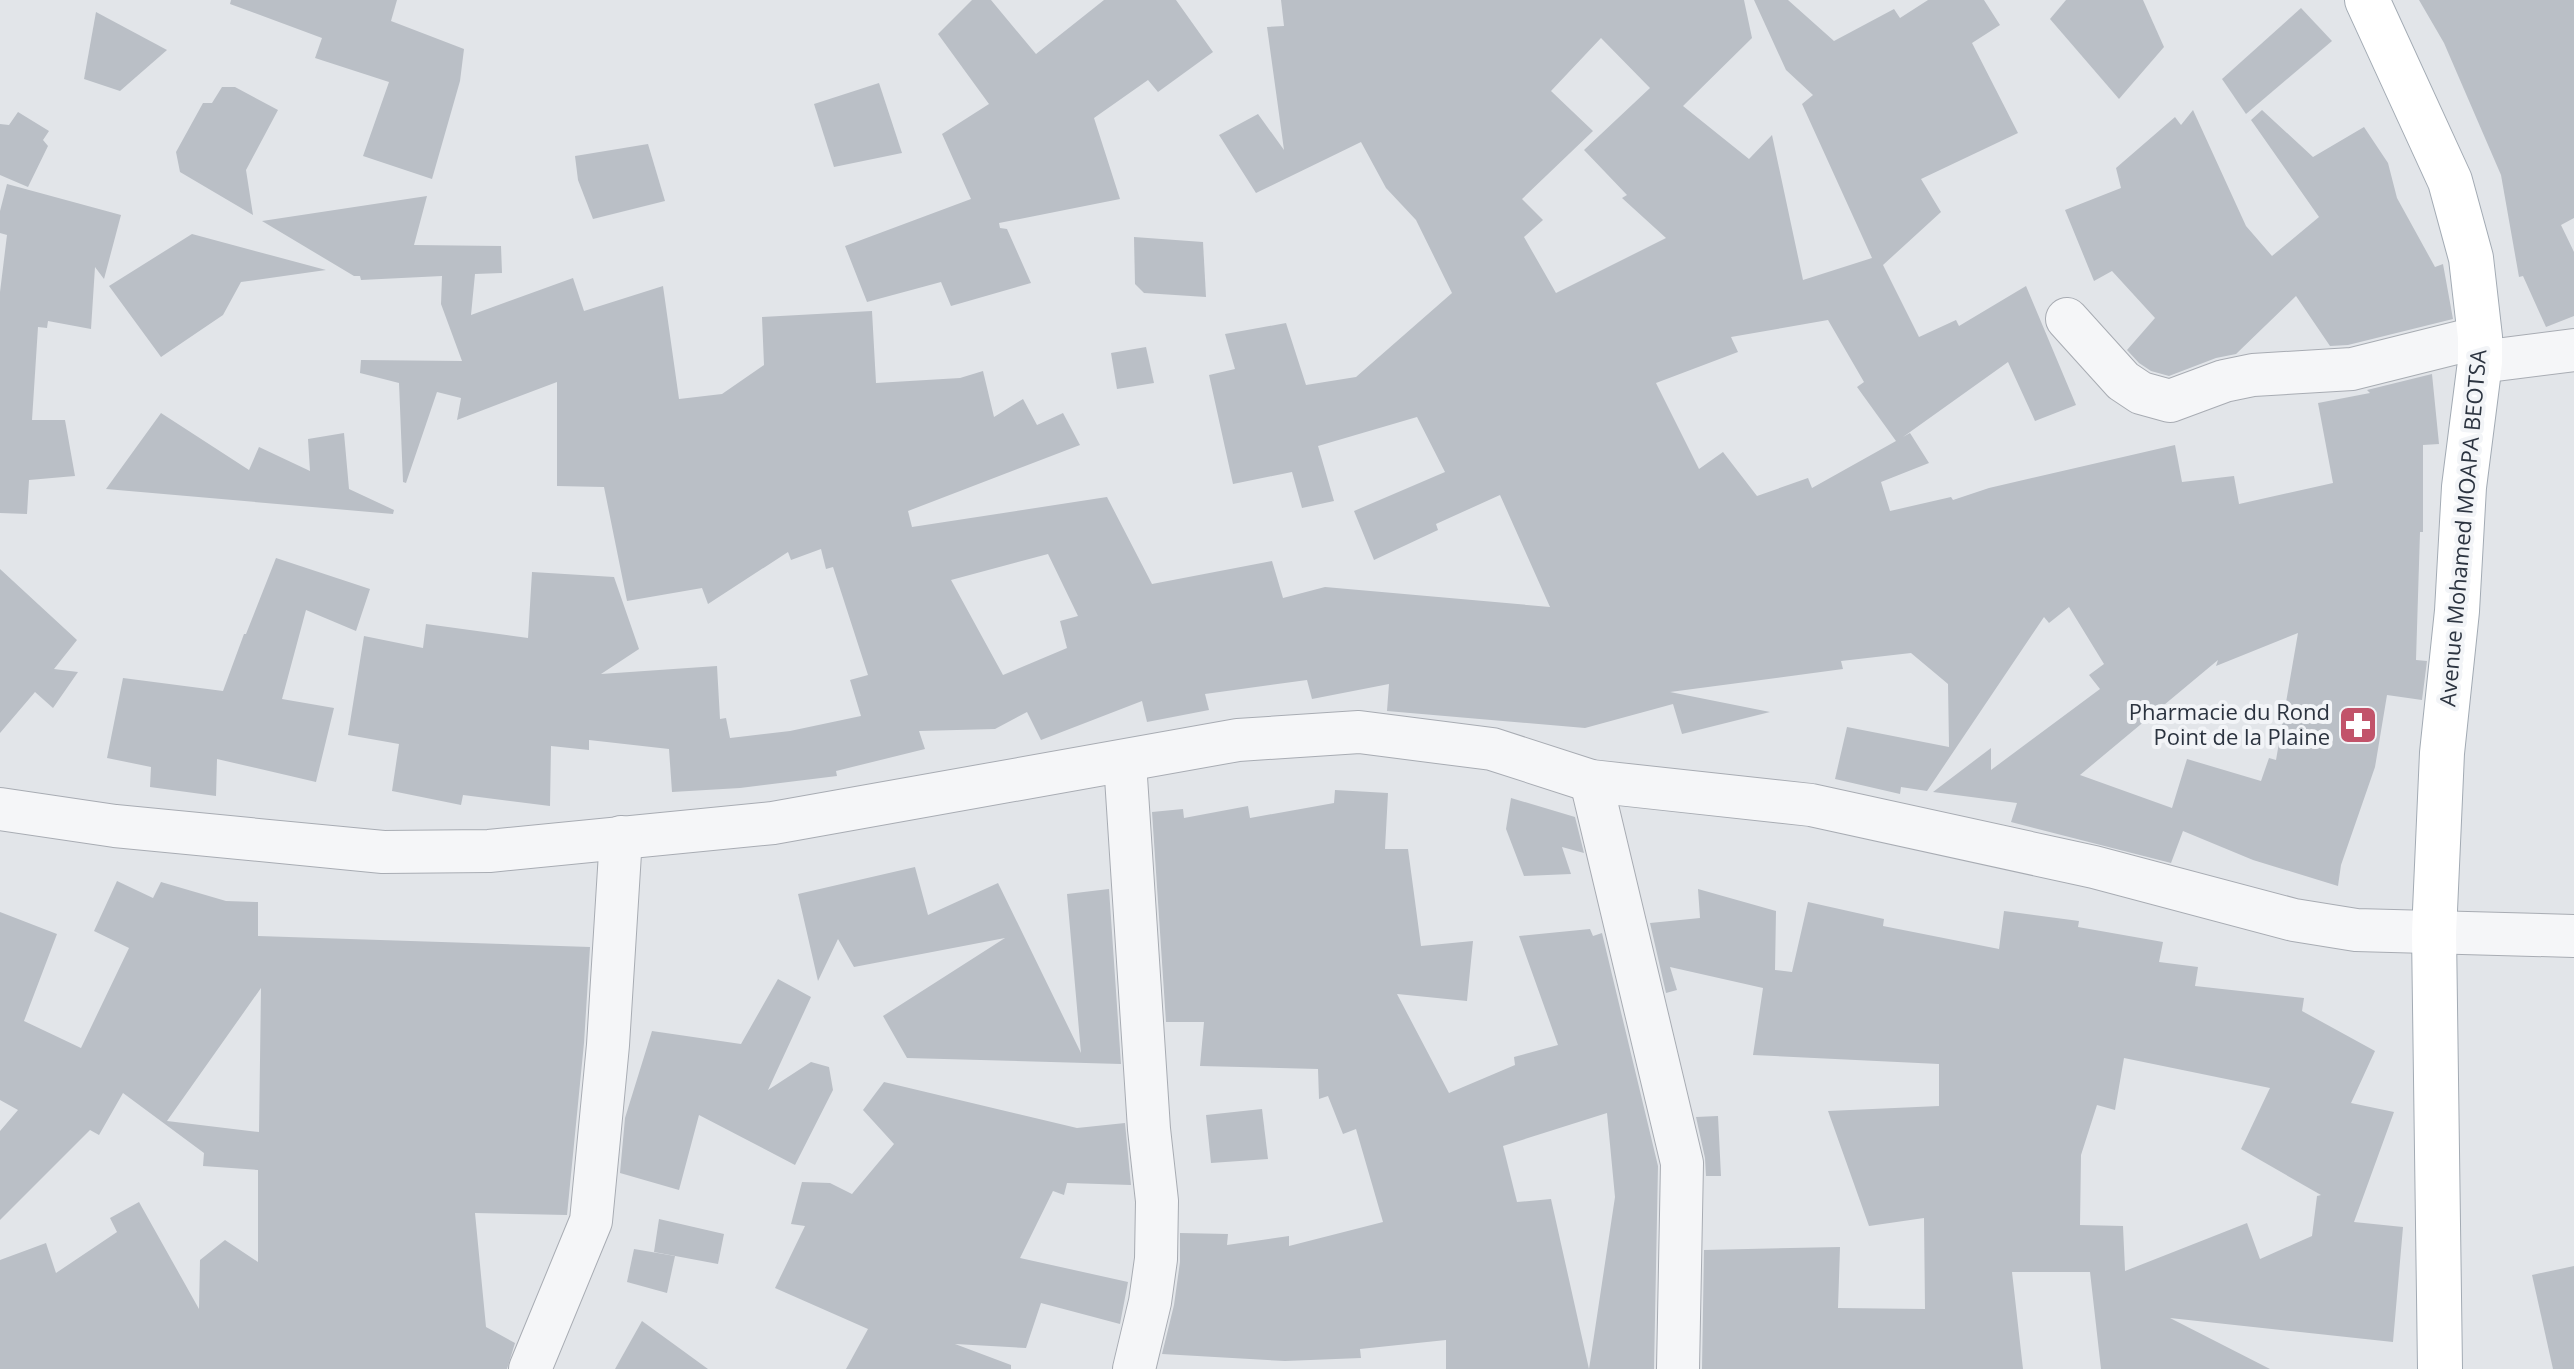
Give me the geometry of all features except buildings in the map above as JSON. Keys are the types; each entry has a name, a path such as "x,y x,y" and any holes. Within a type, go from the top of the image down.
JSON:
{"main road":[{"name":"Avenue Mohamed MOAPA BEOTSA","path":"2367,0 2450,181 2471,258 2480,350 2464,487 2457,611 2442,753 2434,933 2440,1369"}],"street":[{"path":"2067,319 2123,381 2141,393 2170,401 2224,381 2253,375 2352,369 2480,350 2574,350"},
{"path":"0,809 115,826 383,852 489,851 773,823 1238,740 1359,732 1492,749 1591,781 1811,805 2094,867 2294,920 2356,930 2574,936"},
{"path":"1125,762 1149,1129 1157,1201 1156,1259 1150,1302 1134,1369"},
{"path":"1591,781 1682,1163 1678,1369"},
{"path":"530,1369 591,1221 608,1045 621,837"}],"place":[{"name":"Pharmacie du Rond Point de la Plaine","path":"2358,725"}]}
